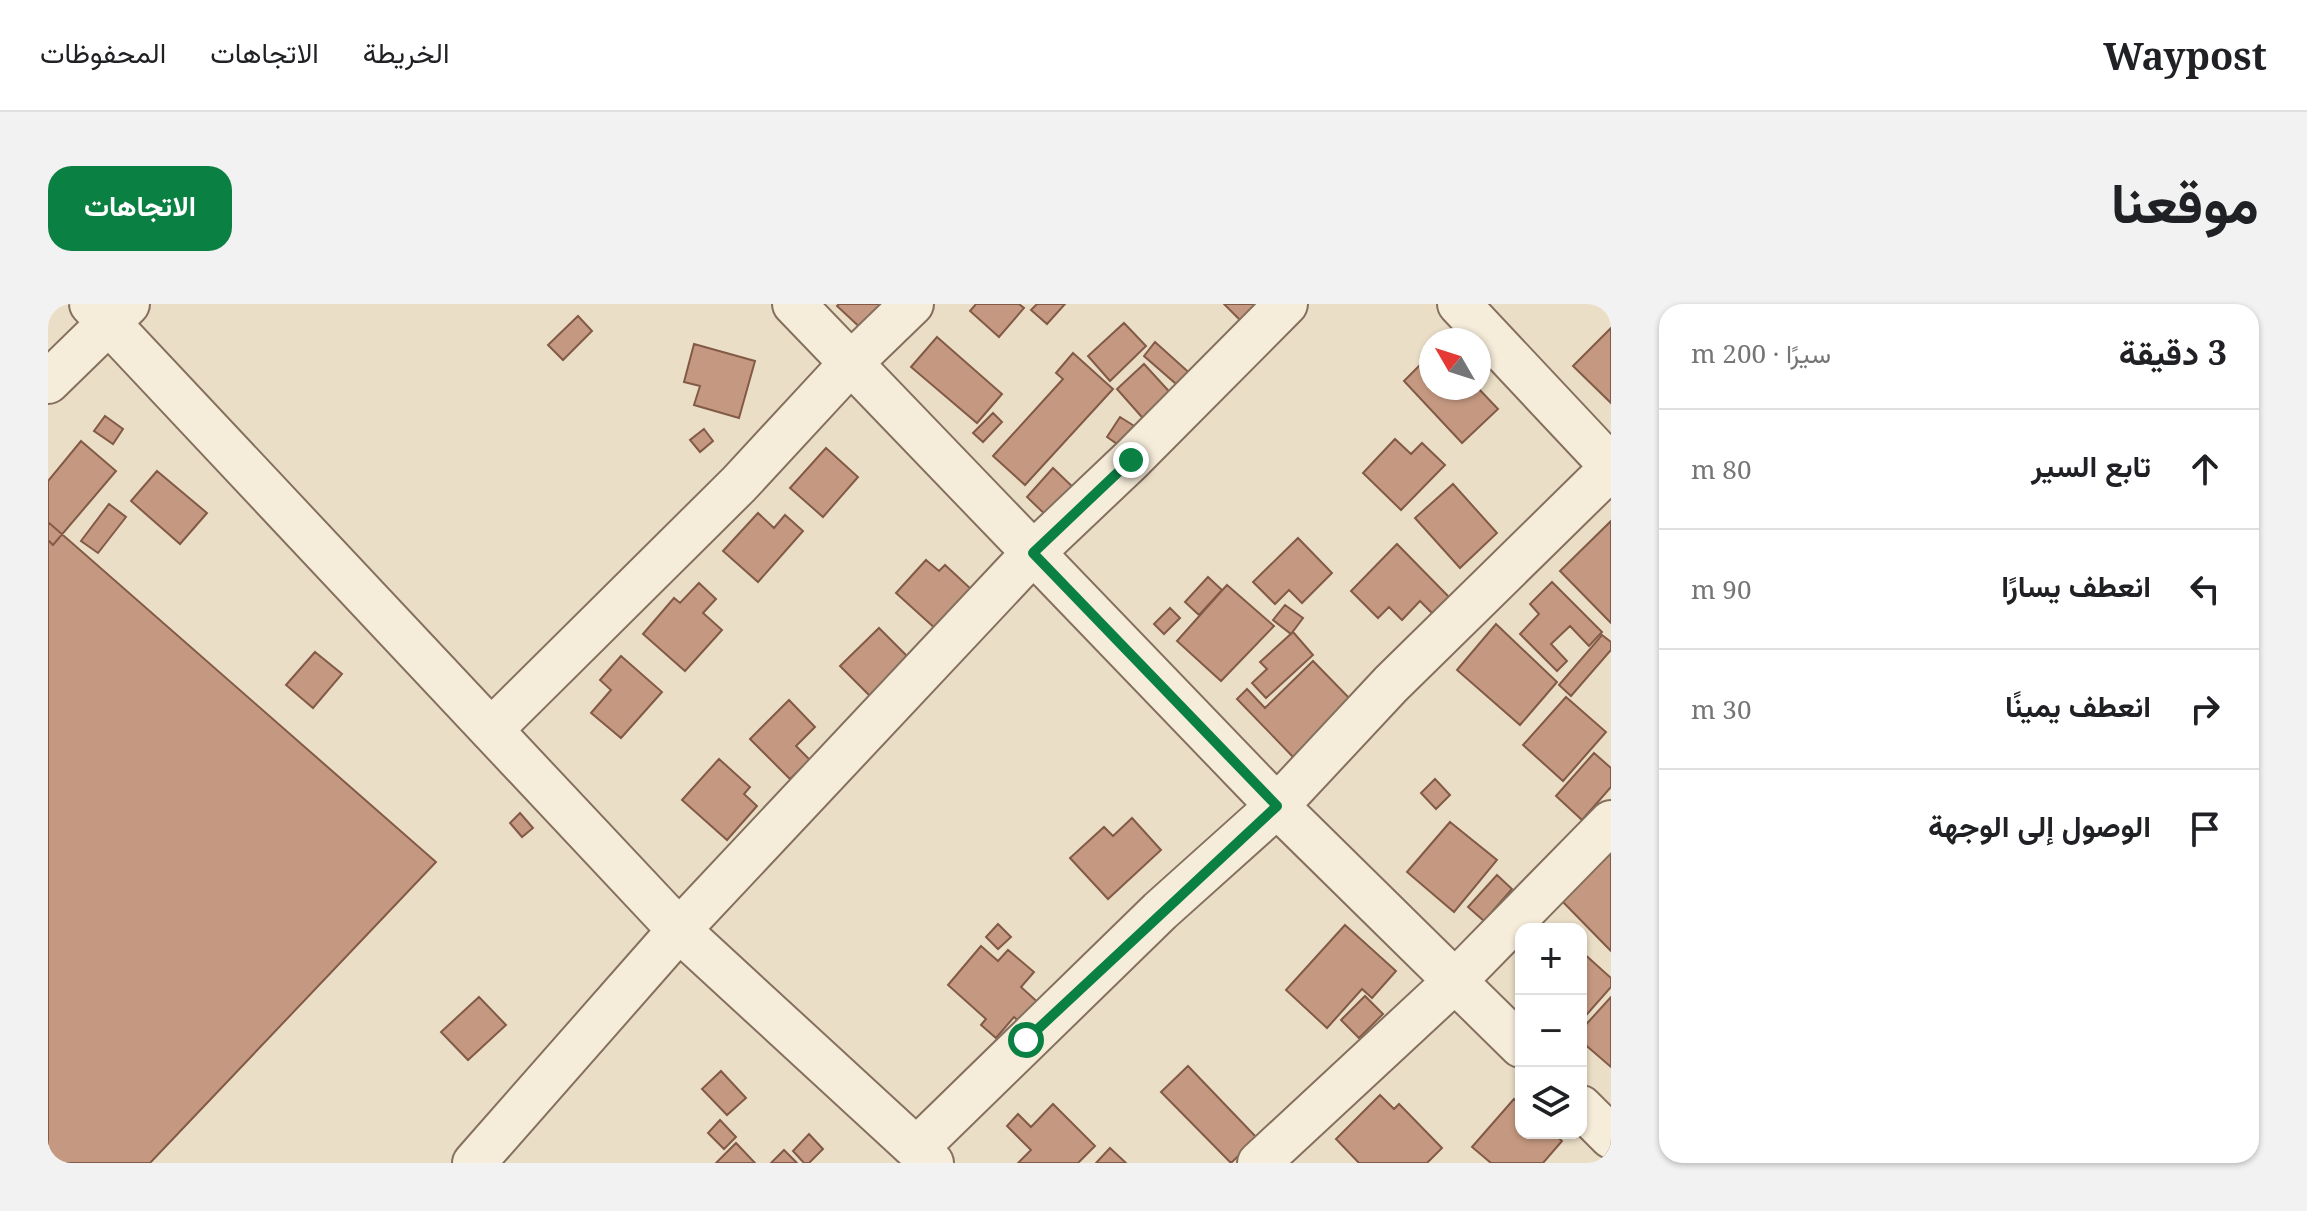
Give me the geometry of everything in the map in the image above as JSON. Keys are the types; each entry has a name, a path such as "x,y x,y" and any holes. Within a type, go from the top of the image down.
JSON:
{"street":[{"path":"794,304 1277,806 1515,1040"},
{"path":"491,730 739,484 850,364 912,304"},
{"path":"474,1163 679,930 1033,553 1131,460 1286,304"},
{"path":"48,382 109,310 491,730 679,930 925,1155 1160,911 1277,806 1391,684 1611,467 1459,304"},
{"path":"1259,1163 1455,981 1611,822"},
{"path":"1587,1113 1611,1137"}],"building":[{"path":"890,304 865,332 837,306"},
{"path":"976,304 1019,304 1024,308 999,337 970,311"},
{"path":"1037,304 1065,304 1047,324 1031,310"},
{"path":"1224,304 1269,304 1246,326"},
{"path":"578,316 592,331 563,360 548,345"},
{"path":"1124,323 1146,346 1110,381 1088,356"},
{"path":"1611,328 1611,403 1573,366"},
{"path":"937,337 1002,394 977,423 911,367"},
{"path":"1155,342 1194,377 1183,390 1144,356"},
{"path":"694,344 755,361 739,418 694,405 700,386 684,382"},
{"path":"1073,353 1113,389 1025,485 993,456 1063,379 1056,373"},
{"path":"1144,364 1176,399 1148,424 1117,389"},
{"path":"1419,366 1419,397 1404,381"},
{"path":"1422,400 1489,400 1498,409 1462,443"},
{"path":"993,413 1002,422 983,442 973,433"},
{"path":"105,416 123,429 113,444 94,431"},
{"path":"1120,417 1139,429 1126,450 1107,437"},
{"path":"704,429 713,441 700,452 690,440"},
{"path":"1395,439 1411,454 1422,443 1445,465 1401,510 1363,473"},
{"path":"81,441 116,471 53,545 48,540 48,481"},
{"path":"826,448 858,477 823,517 790,488"},
{"path":"1053,468 1078,492 1052,521 1027,497"},
{"path":"157,471 207,513 180,544 131,501"},
{"path":"1453,484 1497,533 1460,568 1415,518"},
{"path":"109,504 126,517 98,553 81,541"},
{"path":"758,513 774,528 785,515 803,531 758,582 723,551"},
{"path":"1611,521 1611,623 1560,571"},
{"path":"48,522 436,862 150,1163 48,1163"},
{"path":"1298,538 1332,573 1302,603 1289,590 1275,604 1253,582"},
{"path":"1397,544 1449,597 1432,613 1420,601 1402,620 1389,607 1378,618 1351,591"},
{"path":"926,560 939,571 945,565 972,590 937,630 896,593"},
{"path":"1208,577 1222,590 1199,615 1185,602"},
{"path":"1552,582 1602,632 1589,646 1570,626 1551,644 1567,661 1557,671 1520,634 1539,614 1530,604"},
{"path":"699,583 716,599 703,613 722,630 685,671 643,634 674,598 680,603"},
{"path":"1227,585 1274,626 1221,681 1177,641"},
{"path":"1285,605 1303,618 1291,634 1273,620"},
{"path":"1170,608 1180,618 1164,634 1154,624"},
{"path":"1496,624 1557,682 1520,725 1457,670"},
{"path":"879,628 911,660 872,698 840,666"},
{"path":"1293,632 1313,655 1266,698 1252,683 1267,669 1260,662"},
{"path":"1602,635 1611,642 1611,650 1571,696 1559,685"},
{"path":"315,652 342,674 313,708 286,685"},
{"path":"621,656 662,692 621,738 591,713 611,690 600,680"},
{"path":"1313,661 1354,703 1296,760 1237,699 1247,689 1265,708"},
{"path":"1566,697 1606,732 1563,781 1523,745"},
{"path":"789,700 815,727 796,746 810,760 790,779 750,739"},
{"path":"1594,753 1611,768 1611,787 1582,820 1556,796"},
{"path":"719,759 750,787 744,794 757,806 727,840 682,800"},
{"path":"1435,779 1450,795 1436,809 1421,793"},
{"path":"520,813 533,828 522,837 510,823"},
{"path":"1132,818 1161,850 1108,899 1070,858 1104,827 1113,836"},
{"path":"1450,822 1497,860 1454,912 1407,872"},
{"path":"1611,853 1611,951 1587,923 1561,900"},
{"path":"1497,875 1512,889 1484,921 1468,907"},
{"path":"998,924 1011,937 998,949 986,937"},
{"path":"1345,925 1396,971 1372,998 1362,989 1327,1028 1286,990"},
{"path":"981,946 998,961 1008,950 1034,972 1021,987 1044,1008 1026,1028 1014,1017 996,1038 981,1025 986,1019 948,985"},
{"path":"1587,956 1611,978 1611,987 1587,1014"},
{"path":"1365,996 1383,1014 1359,1038 1341,1020"},
{"path":"479,997 506,1025 468,1060 441,1032"},
{"path":"1611,997 1611,1067 1587,1046 1587,1023"},
{"path":"1188,1066 1257,1138 1231,1163 1161,1092"},
{"path":"721,1071 746,1098 727,1115 702,1089"},
{"path":"1380,1095 1394,1109 1399,1104 1442,1148 1427,1163 1359,1163 1336,1139"},
{"path":"1514,1099 1515,1139 1562,1141 1543,1163 1491,1163 1472,1147"},
{"path":"1053,1104 1095,1146 1078,1163 1018,1163 1031,1150 1007,1126 1018,1114 1031,1127"},
{"path":"720,1120 736,1137 724,1149 708,1133"},
{"path":"809,1134 823,1149 809,1163 804,1163 793,1151"},
{"path":"736,1143 755,1163 716,1163"},
{"path":"1110,1148 1126,1163 1096,1163"},
{"path":"784,1150 797,1163 771,1163"}],"route":[{"path":"1026,1040 1160,911 1277,806 1033,553 1131,460"}]}
